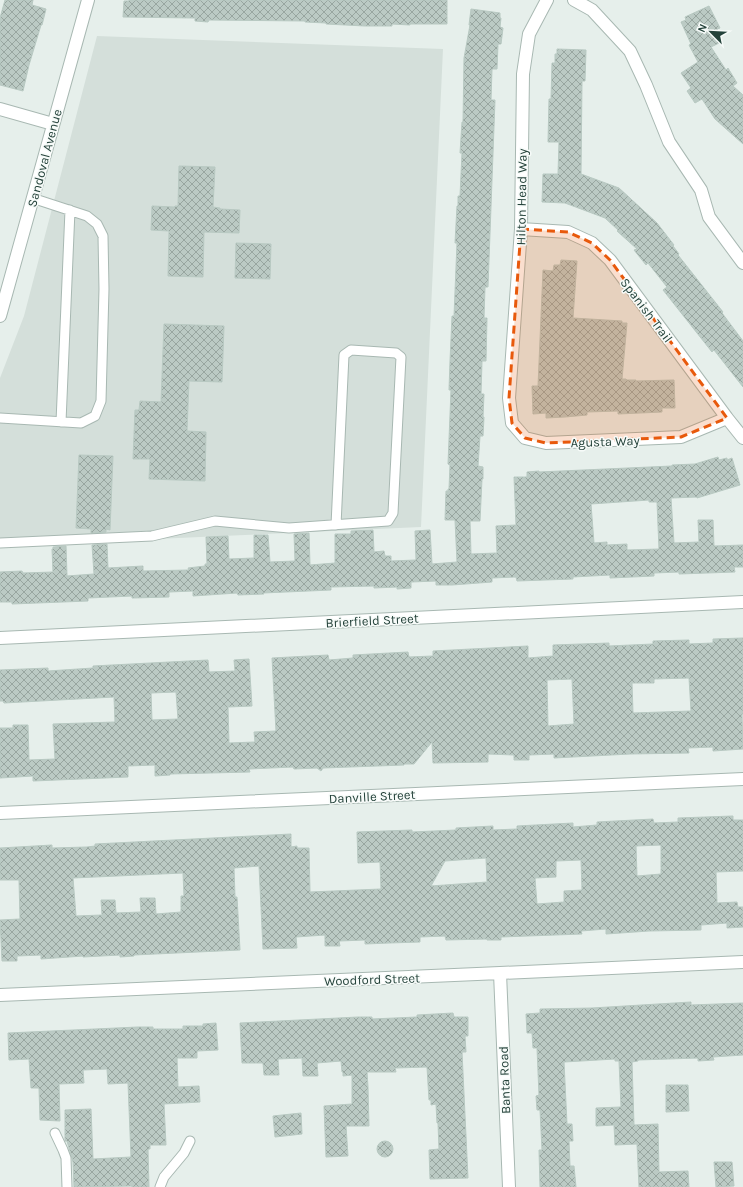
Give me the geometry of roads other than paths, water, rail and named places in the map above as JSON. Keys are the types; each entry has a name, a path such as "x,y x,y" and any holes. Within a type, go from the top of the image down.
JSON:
{"street":[{"name":"Sandoval Avenue","path":"0,316 88,0"},
{"name":"Hilton Head Way","path":"509,398 521,228 523,74 529,34 547,0"},
{"path":"574,0 592,10 630,51 646,85 669,142 701,190 709,217 743,263"},
{"path":"0,109 53,124"},
{"name":"Spanish Trail","path":"521,228 568,232 592,243 610,260 743,438"},
{"name":"Agusta Way","path":"509,398 512,423 525,438 546,443 681,437 727,418"},
{"name":"Brierfield Street","path":"0,638 743,602"},
{"name":"Danville Street","path":"0,813 743,779"},
{"name":"Woodford Street","path":"0,995 500,974 743,962"},
{"name":"Banta Road","path":"500,974 509,1187"}],"lane":[{"path":"0,418 81,423 95,416 101,401 104,289 103,236 97,224 87,216 32,198"},
{"path":"61,422 70,210"},
{"path":"0,543 152,536 215,521 289,528 336,525 388,521 393,513 401,357 396,353 351,350 344,355 336,525"},
{"path":"55,1133 64,1150 66,1158 67,1187"},
{"path":"160,1187 164,1177 184,1153 190,1140"}]}
